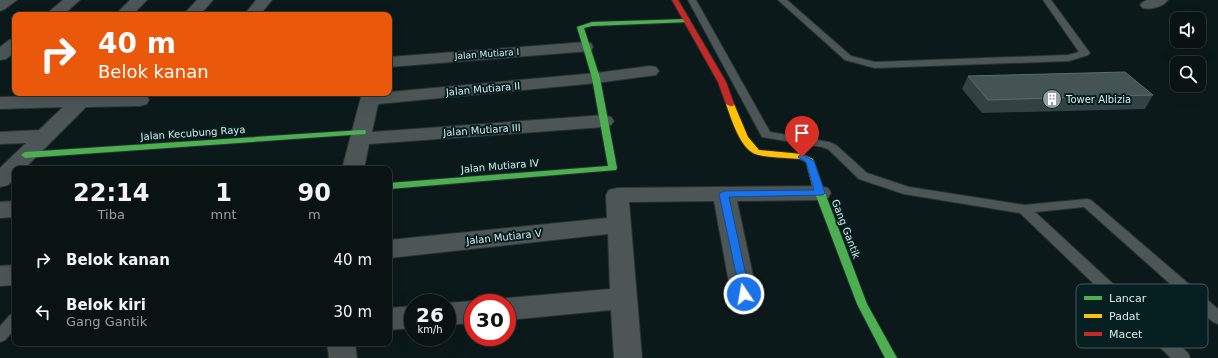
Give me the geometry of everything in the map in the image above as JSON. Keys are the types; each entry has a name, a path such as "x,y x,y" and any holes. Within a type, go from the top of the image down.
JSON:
{"street":[{"path":"0,6 9,0"},
{"path":"57,12 72,0"},
{"path":"126,12 139,0"},
{"path":"194,12 205,0"},
{"path":"254,12 264,0"},
{"name":"Gang Gantik","path":"675,0 722,82 739,128 752,150 808,159 810,161 820,193 862,304 891,358"},
{"path":"604,120 596,78 585,47 580,27 586,24 688,21"},
{"path":"0,55 12,46"},
{"name":"Jalan Mutiara I","path":"392,62 585,47"},
{"name":"Jalan Mutiara II","path":"392,94 596,78 650,71"},
{"path":"354,166 371,96"},
{"path":"0,103 32,98 81,101 112,97 140,100"},
{"path":"14,166 81,101"},
{"name":"Jalan Mutiara III","path":"361,136 604,120"},
{"name":"Jalan Mutiara IV","path":"392,186 613,168 604,120"},
{"path":"0,138 46,136"},
{"name":"Jalan Kecubung Raya","path":"25,155 361,136"},
{"path":"0,180 12,168"},
{"path":"628,358 616,195 820,193"},
{"path":"724,194 744,294"},
{"path":"0,210 12,209"},
{"name":"Jalan Mutiara V","path":"392,249 618,225"},
{"path":"0,276 12,274"},
{"path":"516,308 623,298"},
{"path":"392,319 404,318"},
{"path":"341,346 343,358"}],"lane":[{"path":"692,0 766,134 825,144 832,147 863,176 908,191 1024,209 1087,203 1179,284"},
{"path":"782,0 848,58 875,65 1069,58 1085,53 1047,0"},
{"path":"1024,209 1104,284"},
{"path":"1208,309 1218,318"},
{"path":"0,336 12,322"},
{"path":"1171,348 1182,358"}],"building":[{"path":"1125,72 1153,95 988,100 968,76"}],"traffic: fast":[{"path":"392,186 613,168 596,78 580,27 592,24 688,21"},
{"path":"25,155 362,132"},
{"path":"817,185 862,304 891,358"}],"traffic: slow":[{"path":"730,104 740,130 752,148 757,152 802,157 810,161 817,185"}],"traffic: jam":[{"path":"675,0 722,82 730,104"}],"place":[{"name":"Tower Albizia","path":"1052,99"}],"route":[{"path":"744,294 724,194 820,193 810,161 802,157"}]}
